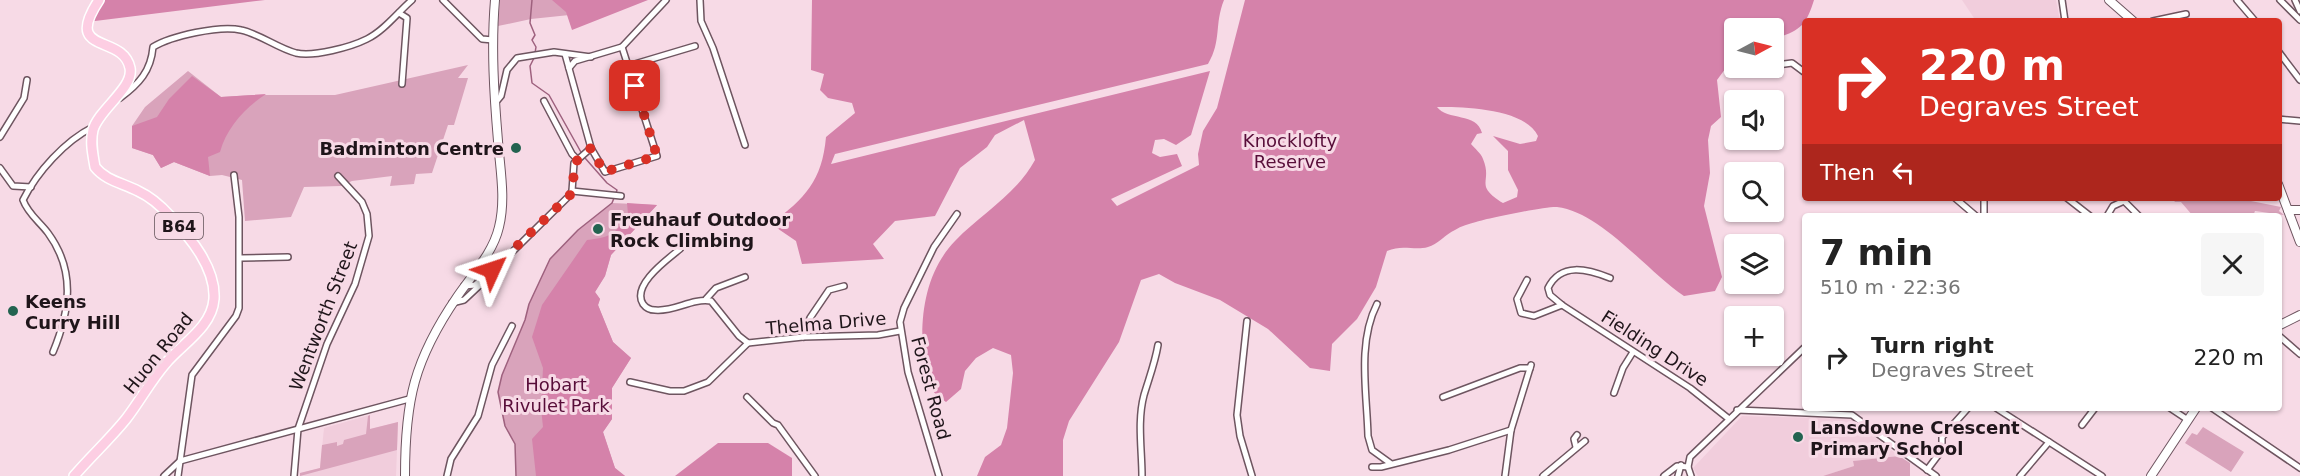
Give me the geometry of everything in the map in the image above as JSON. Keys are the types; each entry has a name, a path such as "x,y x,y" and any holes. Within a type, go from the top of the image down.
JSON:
{"main road":[{"path":"93,128 107,105 127,82 130,68 124,56 98,43 88,34 89,16 99,0"},
{"name":"Huon Road","path":"74,476 126,420 168,361 206,321 214,300 212,284 198,253 173,219 145,194 109,179 98,171 92,150 93,128"}],"street":[{"path":"107,105 142,81 152,63 153,47 164,40 228,28 243,30 297,53 315,53 366,40 412,0"},
{"path":"443,0 482,39 493,40"},
{"path":"405,476 409,399 422,352 490,248 499,224 501,184 493,40 495,0"},
{"path":"568,68 575,61 622,47 666,0"},
{"path":"700,0 698,12 700,20 712,42 714,55 745,145"},
{"path":"2062,0 2065,18"},
{"path":"2109,0 2130,18"},
{"path":"2237,0 2252,18"},
{"path":"2280,0 2300,20"},
{"path":"2295,0 2300,10"},
{"path":"399,13 407,18 402,84"},
{"path":"2167,18 2186,14"},
{"path":"628,66 695,46"},
{"path":"565,54 584,154 604,172 657,156 622,47"},
{"path":"496,102 501,95 505,74 517,58 554,52 591,57"},
{"path":"2282,56 2300,80"},
{"path":"1784,64 1798,64 1802,69"},
{"path":"0,137 24,98 27,80"},
{"path":"544,101 572,154 584,154"},
{"path":"2282,119 2300,121"},
{"path":"53,352 69,312 70,292 59,251 24,203 24,197 70,143 84,131 93,128"},
{"path":"452,303 465,300 572,191 573,167 584,154"},
{"path":"0,168 13,186 31,187"},
{"path":"178,476 189,384 199,364 236,316 239,308 241,258 234,175"},
{"name":"Wentworth Street","path":"294,476 298,429 327,344 355,284 369,236 367,214 362,202 338,176"},
{"path":"572,191 620,196"},
{"path":"2282,194 2300,243"},
{"path":"1958,201 1972,213"},
{"path":"2071,201 2086,213"},
{"path":"2109,213 2113,206 2120,201"},
{"path":"2123,201 2136,213"},
{"path":"2288,210 2300,210"},
{"name":"Forest Road","path":"939,476 908,372 900,331 904,308 934,247 957,214"},
{"path":"680,249 642,285 639,294 642,303 648,308 660,310 706,299 716,288 745,277"},
{"path":"241,258 288,257"},
{"path":"464,286 475,285 497,267"},
{"path":"1527,280 1517,298 1521,313 1534,316 1562,305 1550,295 1548,288 1551,280 1558,274 1568,270 1587,270 1610,278"},
{"path":"803,337 810,318 829,290 844,286"},
{"path":"706,299 714,303 739,336 748,343"},
{"path":"1377,304 1373,310 1364,345 1369,443 1377,455 1390,463"},
{"name":"Fielding Drive","path":"1562,305 1690,388 1729,419"},
{"path":"2282,324 2300,315"},
{"path":"1247,321 1237,415 1240,436 1252,476"},
{"path":"447,476 451,459 478,416 492,365 512,326"},
{"name":"Thelma Drive","path":"630,382 673,392 694,390 714,379 748,343 900,331"},
{"path":"2282,338 2300,354"},
{"path":"1142,476 1142,406 1153,372 1158,345"},
{"path":"1691,476 1688,467 1690,458 1802,350"},
{"path":"1614,393 1623,368 1633,352"},
{"path":"1443,397 1531,366 1511,430 1505,476"},
{"path":"747,396 761,412 778,425 807,462 814,476"},
{"path":"164,476 180,461 409,399"},
{"path":"1737,411 1852,415 1936,476"},
{"path":"1927,470 1940,455 1942,437 1965,411"},
{"path":"2001,411 2102,476"},
{"path":"2082,425 2093,411"},
{"path":"2174,411 2188,420"},
{"path":"2151,476 2194,411"},
{"path":"2216,411 2300,468"},
{"path":"1372,467 1381,467 1449,450 1511,430"},
{"path":"1576,447 1574,439 1577,435"},
{"path":"1543,476 1585,441"},
{"path":"2020,476 2049,442"},
{"path":"1664,476 1674,467 1681,465 1688,467"},
{"path":"1678,476 1681,465"}],"shaded area":[{"path":"1962,0 2056,0 2059,18 1974,18"},
{"path":"370,415 370,429 398,422 396,476 300,476 300,473 320,468 324,428"},
{"name":"Lansdowne Crescent Primary School","path":"1742,416 1851,419 1899,456 1853,461 1854,466 1823,476 1698,476 1693,468"}],"green space":[{"path":"99,0 265,0 87,22"},
{"path":"500,0 587,0 579,14 531,19 498,26"},
{"path":"552,0 648,0 572,30 566,12"},
{"name":"Knocklofty Reserve","path":"812,0 1224,0 1219,17 1217,40 1208,64 835,154 831,164 1210,71 1191,135 1176,145 1164,139 1155,140 1152,153 1160,157 1177,154 1182,166 1111,199 1117,206 1199,165 1198,154 1203,131 1217,108 1245,0 1814,0 1807,18 1802,18 1802,25 1784,35 1784,18 1724,18 1724,71 1717,80 1721,117 1711,126 1708,140 1710,173 1704,206 1722,277 1715,291 1684,296 1624,244 1574,211 1551,207 1505,215 1462,226 1428,247 1398,248 1387,251 1376,287 1357,319 1332,344 1330,371 1310,368 1268,329 1220,300 1175,283 1159,274 1141,280 1119,342 1069,421 1063,440 1063,476 977,476 985,457 1001,445 1007,428 1013,373 1011,355 993,348 976,358 965,371 961,389 946,402 929,386 924,369 922,337 924,307 932,278 945,252 965,231 1008,194 1035,160 1024,120 995,135 987,147 960,168 935,216 895,221 873,244 884,259 802,264 796,241 771,224 793,206 810,187 820,166 826,137 855,113 852,103 828,98 820,90 824,74 811,70","holes":["1437,107 1492,111 1520,120 1531,127 1538,136 1536,141 1520,144 1493,136 1508,151 1508,170 1518,190 1517,197 1503,203 1486,187 1486,167 1483,159 1471,144 1477,134 1482,133 1479,126 1468,119 1448,114"]},
{"path":"468,65 458,78 468,78 454,125 448,125 432,173 416,174 414,184 390,186 392,176 352,181 341,186 304,187 291,217 245,221 242,180 222,175 210,176 174,162 161,168 153,155 132,148 132,126 145,107 188,71 221,97 335,95"},
{"path":"192,76 221,97 266,94 251,105 232,126 220,152 208,157 210,176 174,162 161,168 153,155 132,148 132,126 157,117 169,99"},
{"path":"2251,201 2281,207 2279,211 2282,213 2255,211 2254,213 2190,213 2181,202 2175,202"},
{"name":"Hobart Rivulet Park","path":"612,203 657,205 611,255 605,276 595,292 600,299 598,305 613,342 631,358 612,388 612,419 603,432 615,468 625,476 516,476 515,444 505,426 498,392 502,375 525,320 529,304 550,259 578,230"},
{"name":"Hobart Rivulet Park","path":"627,203 657,205 611,255 605,276 595,292 600,299 598,305 613,342 631,358 612,388 612,419 603,432 615,468 625,476 536,476 532,439 543,427 541,408 543,368 532,337 542,305 587,240 608,236 620,226 628,214"},
{"path":"370,415 370,429 398,422 397,450 300,476 300,473 320,468 322,445 337,442 337,446 343,444 344,440 366,434"},
{"path":"2203,427 2244,452 2231,472 2185,443 2192,433 2197,435"},
{"path":"718,443 768,443 792,458 792,476 675,476"},
{"path":"1899,456 1910,463 1910,476 1823,476 1854,466 1853,461"}],"waterway":[{"path":"532,0 530,23 535,35 532,40 536,47 535,53"},
{"path":"534,58 530,66 532,83 549,95 582,154"},
{"path":"585,158 607,183 617,190 616,193"},
{"path":"516,476 515,444 505,426 498,392 502,375 525,320 529,304 550,259 578,230 612,203 614,198"}],"place":[{"name":"Badminton Centre","path":"516,148"},
{"name":"Freuhauf Outdoor Rock Climbing","path":"598,229"},
{"name":"Keens Curry Hill","path":"13,311"},
{"name":"Lansdowne Crescent Primary School","path":"1798,437"}],"route":[{"path":"492,270 570,195 573,165 591,148 604,172 657,156 635,86"}]}
